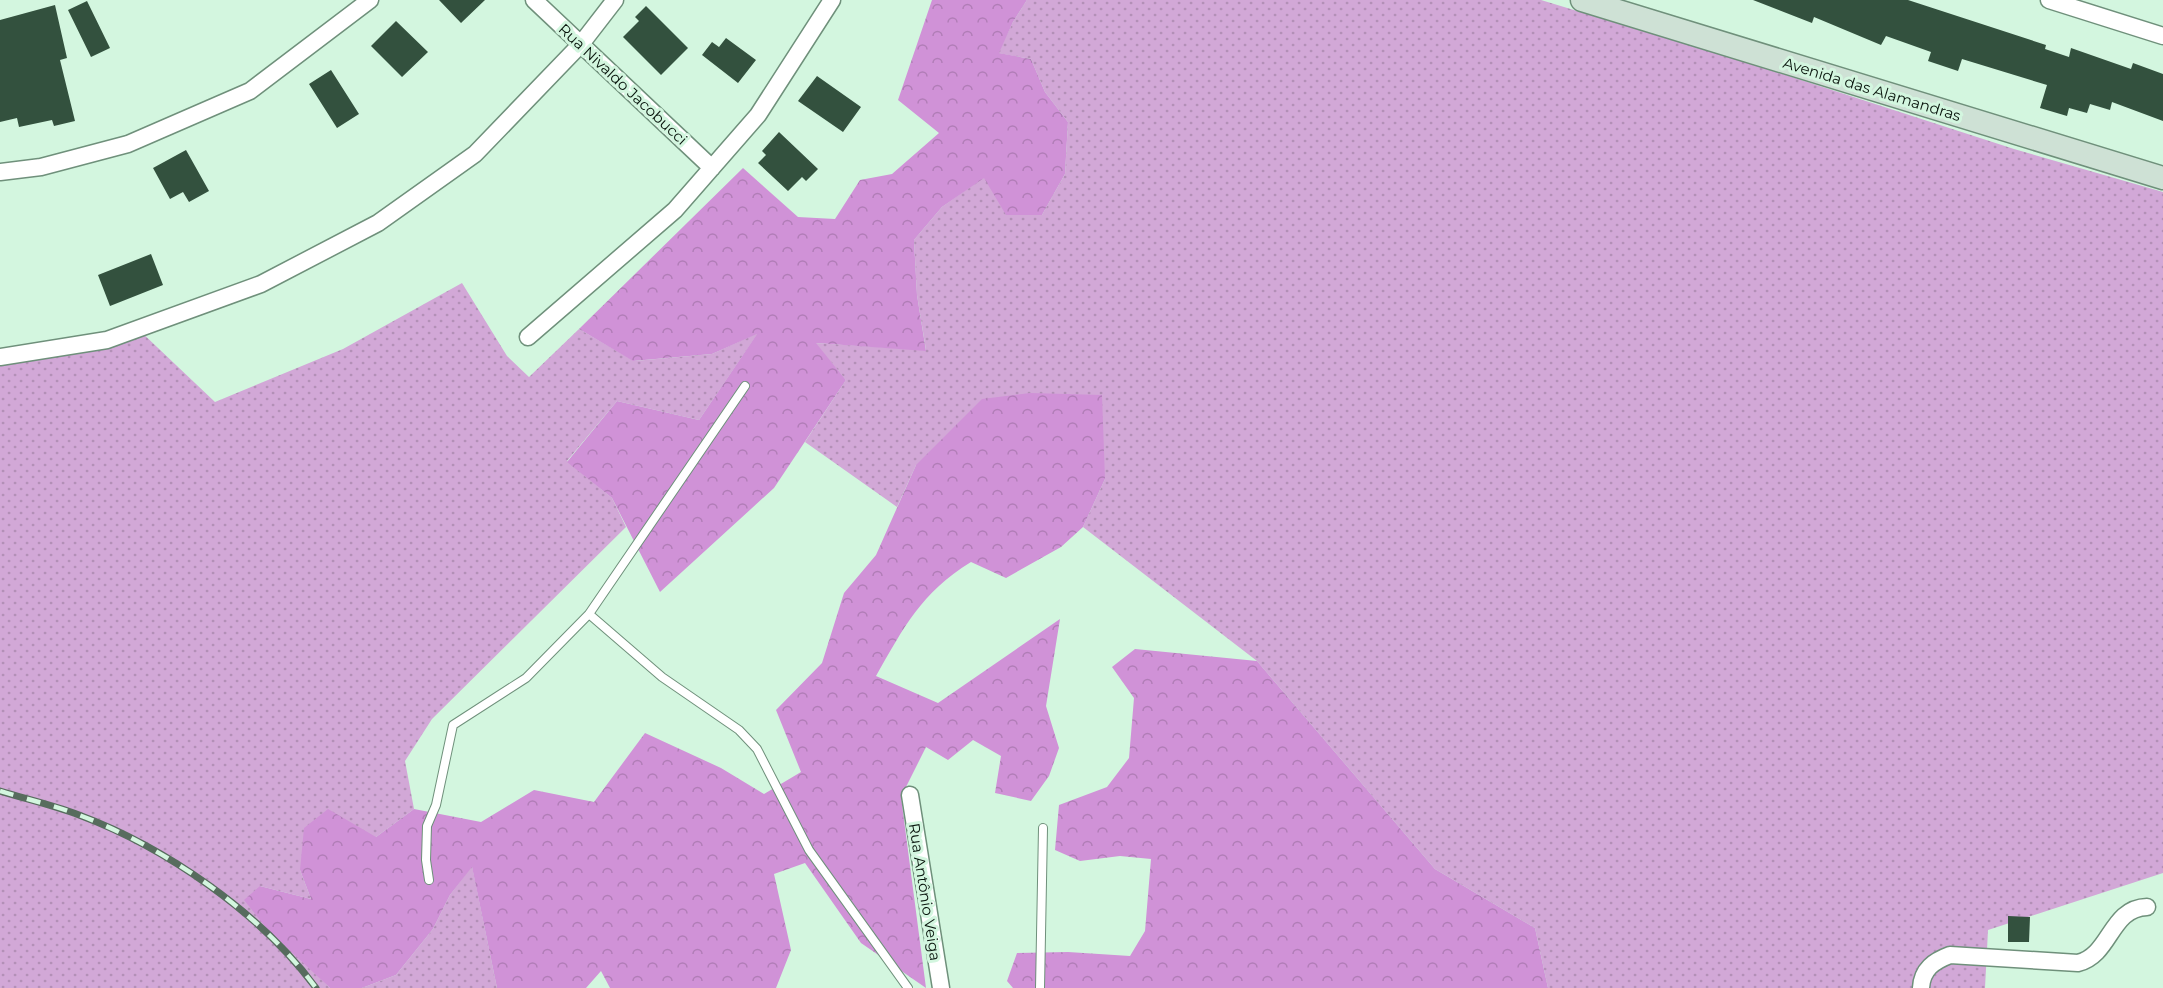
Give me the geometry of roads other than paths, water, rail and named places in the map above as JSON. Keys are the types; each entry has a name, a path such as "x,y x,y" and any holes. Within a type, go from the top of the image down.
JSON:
{"street":[{"path":"0,172 41,167 128,144 250,91 370,0"},
{"name":"Rua Nivaldo Jacobucci","path":"534,0 712,168"},
{"path":"0,357 107,340 261,284 369,228 475,154 581,44 615,0"},
{"path":"528,337 675,210 758,115 832,0"},
{"name":"Avenida das Alamandras","path":"1582,0 2163,178"},
{"path":"2051,0 2163,36"},
{"name":"Rua Antônio Veiga","path":"910,795 941,988"},
{"path":"1921,988 1928,968 1937,960 1950,955 2078,963 2089,960 2098,953 2126,913 2136,908 2147,907"}],"lane":[{"path":"429,880 426,860 427,826 436,805 453,725 526,678 589,614 745,386"},
{"path":"589,614 662,676 739,730 757,749 808,850 908,988"},
{"path":"1040,988 1043,828"}],"railway":[{"path":"0,791 79,815 145,845 177,864 240,909 294,960 316,988"}]}
